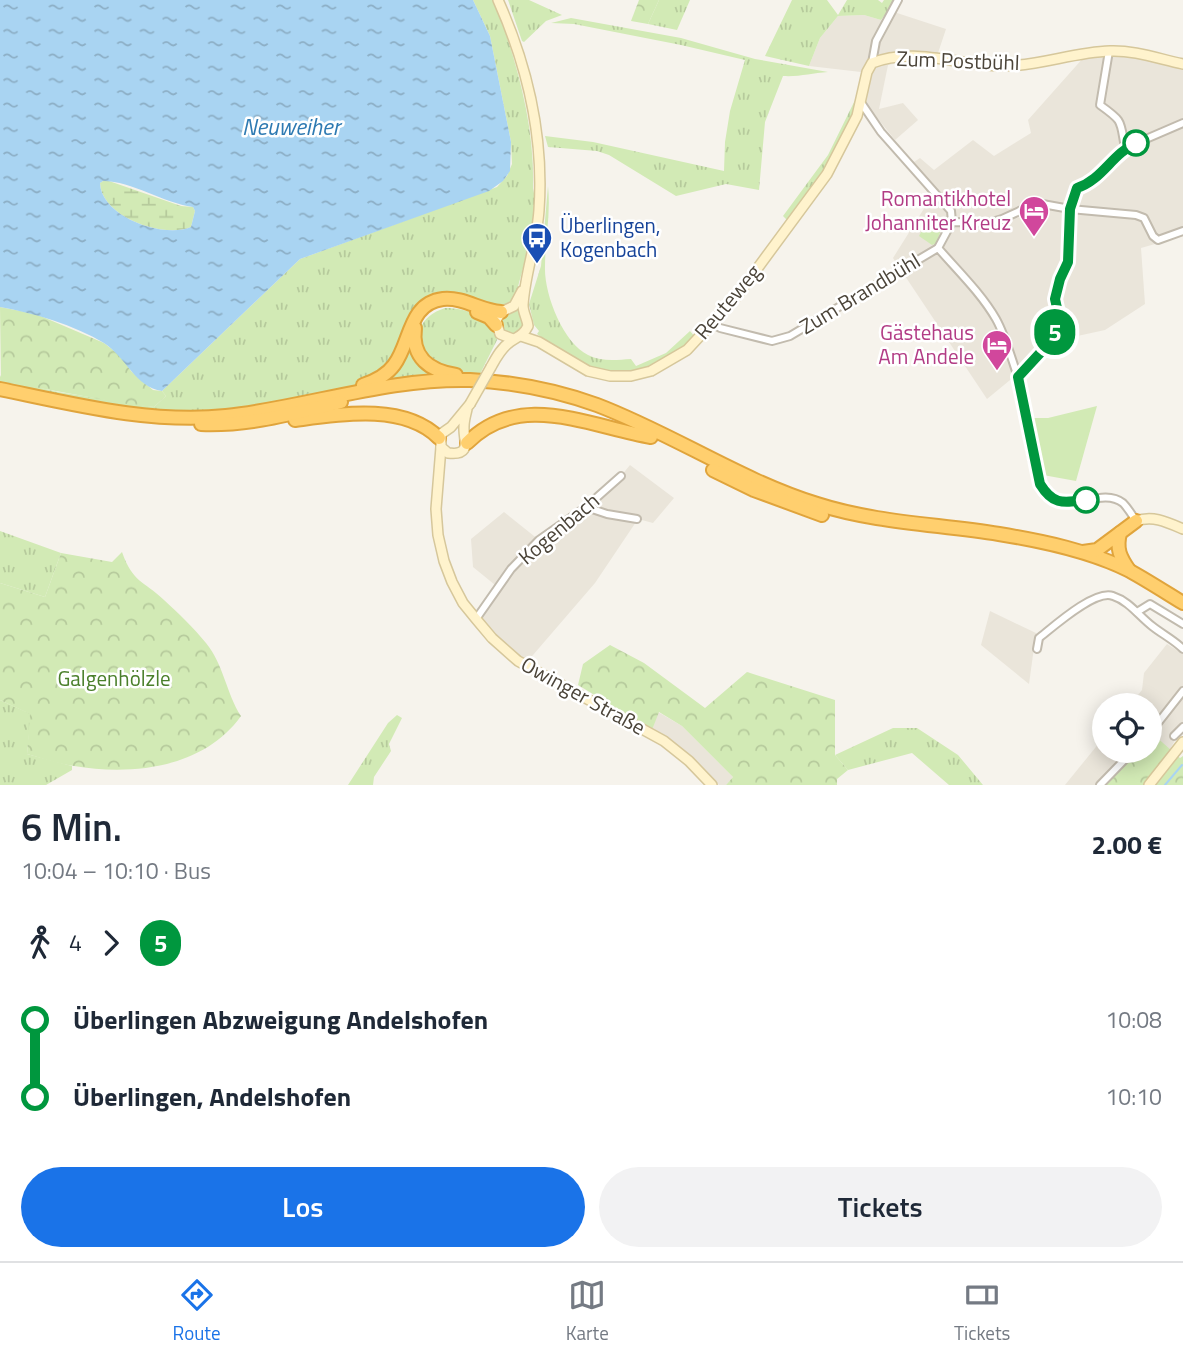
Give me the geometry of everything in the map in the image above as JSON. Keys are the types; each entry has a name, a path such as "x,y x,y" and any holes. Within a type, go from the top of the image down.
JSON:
{"highway":[{"path":"352,392 376,380 393,367 400,357 415,316 432,302 453,299 492,312 506,310"},
{"path":"499,331 489,317 451,304 432,308 418,321 414,332 415,344 422,360 435,370 470,380 567,395 598,405 763,485 839,511 871,518 1003,534 1079,552 1129,570 1183,603"},
{"path":"142,415 226,416 407,383 470,380"},
{"path":"260,421 371,396 411,390 459,388 503,392 573,405 651,436 734,480 801,508 859,524 997,541 1083,562 1164,592"},
{"path":"0,389 190,424 229,425 377,415 415,422 432,431 440,442"},
{"path":"465,438 498,421 533,414 651,436"},
{"path":"1079,552 1097,550 1136,521"},
{"path":"1120,532 1117,544 1119,554 1129,570"}],"street":[{"path":"450,427 469,406 497,356 527,326 524,313 525,286 538,223 538,152 526,84 498,0"},
{"path":"872,63 876,41 898,0"},
{"path":"1109,51 1100,105 1116,116 1123,127 1125,148"},
{"name":"Zum Postbühl","path":"857,116 862,104 867,72 872,63 884,59 918,55 959,63 1005,66 1109,51 1131,52 1183,64"},
{"path":"862,104 881,132 951,211 952,222 938,248"},
{"name":"Reuteweg","path":"499,331 538,342 588,371 610,376 631,376 651,371 673,360 713,324 737,296 820,185 857,116"},
{"path":"1018,377 1054,338 1059,317 1055,299 1068,262 1070,209 1077,188 1089,184 1125,148 1183,123"},
{"path":"952,222 989,223 1037,203 1136,215 1144,218 1158,240 1183,231"},
{"name":"Zum Brandbühl","path":"713,324 772,341 790,336 938,248 996,319 1018,377 1035,467 1046,494 1064,503 1111,498 1121,502 1136,521"},
{"path":"497,356 499,331 506,310 525,286"},
{"path":"506,310 524,313"},
{"name":"Reuteweg","path":"527,326 538,342"},
{"path":"465,438 458,427 450,427 443,430 440,442 452,454 459,453 465,438 469,406"},
{"name":"Owinger Straße","path":"440,442 436,523 444,561 463,603 492,638 518,661 663,741 689,761 712,785"},
{"name":"Owinger Straße","path":"439,478 452,454"},
{"name":"Kogenbach","path":"476,619 512,569 539,540 586,507 621,476"},
{"path":"586,507 637,519"},
{"path":"1136,521 1147,517 1183,529"},
{"path":"1037,649 1039,638 1103,594 1120,599 1151,626 1182,647"},
{"path":"1137,612 1150,604 1183,624"},
{"path":"1162,718 1183,691"},
{"path":"1174,736 1183,727"},
{"path":"1149,785 1183,742"},
{"path":"1100,785 1121,763"}],"shaded area":[{"path":"894,12 946,29 934,65 910,61 888,65 879,109 903,103 918,120 895,140 858,94 861,72 809,66 820,38 838,16 864,15 881,20"},
{"path":"1113,53 1183,68 1183,236 1141,248 1145,304 1105,330 1059,340 987,399 893,258 930,199 914,162 920,158 934,170 973,140 994,156 1031,133 1028,120 1084,57"},
{"path":"630,465 674,498 653,523 638,519 595,583 527,662 495,636 480,618 500,589 473,567 471,539 504,512 539,540 621,476"},
{"path":"990,611 1036,633 1029,684 981,645"},
{"path":"1167,644 1183,654 1183,726 1169,751 1162,744 1162,693 1140,693 1144,673"},
{"path":"658,712 682,726 733,777 726,785 719,785 670,740 652,730"},
{"path":"1092,752 1092,763 1126,763 1105,785 1065,785"}],"green space":[{"path":"473,0 493,0 496,5 523,95 531,141 535,212 513,308 521,311 528,322 513,339 461,301 425,306 400,357 352,392 183,417 0,389 0,375 2,379 58,392 154,407 166,396 162,391 300,259 497,187 507,176 512,164 511,142 490,36"},
{"path":"508,0 529,0 562,15 546,21 524,42"},
{"path":"639,0 659,0 648,24 631,21"},
{"path":"659,0 690,0 677,30 648,24"},
{"path":"792,0 827,0 838,15 847,0 878,0 882,3 884,0 896,0 881,20 864,15 838,16 820,38 809,66 765,56"},
{"path":"571,18 681,38 755,59 828,72 783,76 765,122 759,190 726,184 676,196 609,155 597,151 548,147 545,136 593,142 724,171 730,111 745,60 574,24 551,23"},
{"path":"858,94 839,145 788,221 783,216 828,155"},
{"path":"103,181 181,206 193,207 195,211 191,227 166,230 136,222 122,215 103,195 100,183"},
{"path":"548,186 545,267 548,290 563,329 579,349 599,359 631,359 636,366 666,353 690,331 696,338 659,362 631,372 616,373 602,372 580,364 537,334 539,331 534,325 529,304 541,266"},
{"path":"930,215 942,225 937,243 932,245 919,236"},
{"path":"0,307 36,314 104,343 122,357 131,371 153,390 162,391 166,396 154,407 1,381"},
{"path":"445,308 477,315 490,325 494,332 497,340 479,376 440,369 423,350 420,328 429,316"},
{"path":"412,340 437,376 385,380"},
{"path":"1097,406 1076,481 1043,475 1030,418 1048,418"},
{"path":"0,531 61,553 45,597 0,583"},
{"name":"Galgenhölzle","path":"122,552 135,576 157,593 206,643 217,660 241,716 226,733 207,747 187,757 143,768 96,769 62,764 27,754 30,714 0,700 0,583 45,597 61,553 112,562"},
{"path":"610,645 644,663 705,708 747,672 835,700 835,755 848,770 837,779 837,785 726,785 733,777 682,726 659,712 652,730 578,685 583,664"},
{"path":"0,700 31,714 27,754 72,766 72,770 46,785 0,785"},
{"path":"397,715 402,718 389,744 391,751 374,777 373,785 348,785 388,723"},
{"path":"893,728 917,728 958,755 983,785 949,785 912,753 848,770 835,755"},
{"path":"1162,742 1180,758 1183,756 1183,785 1105,785 1126,763 1162,763"}],"water":[{"name":"Neuweiher","path":"0,0 473,0 490,36 511,142 510,171 503,181 489,191 300,259 162,391 145,384 104,343 54,320 0,307","holes":["114,182 193,207 195,211 191,227 166,230 136,222 122,215 103,195 100,183"]}],"waterway":[{"path":"1165,785 1182,765"}],"bus line":[{"name":"5","path":"1086,500 1064,503 1054,500 1040,484 1018,377 1054,338 1059,317 1055,299 1068,262 1070,209 1077,188 1089,184 1125,148 1136,143"}],"place":[{"name":"Romantikhotel Johanniter Kreuz","path":"1034,238"},
{"name":"Überlingen, Kogenbach","path":"537,265"},
{"name":"Gästehaus Am Andele","path":"997,372"}]}
